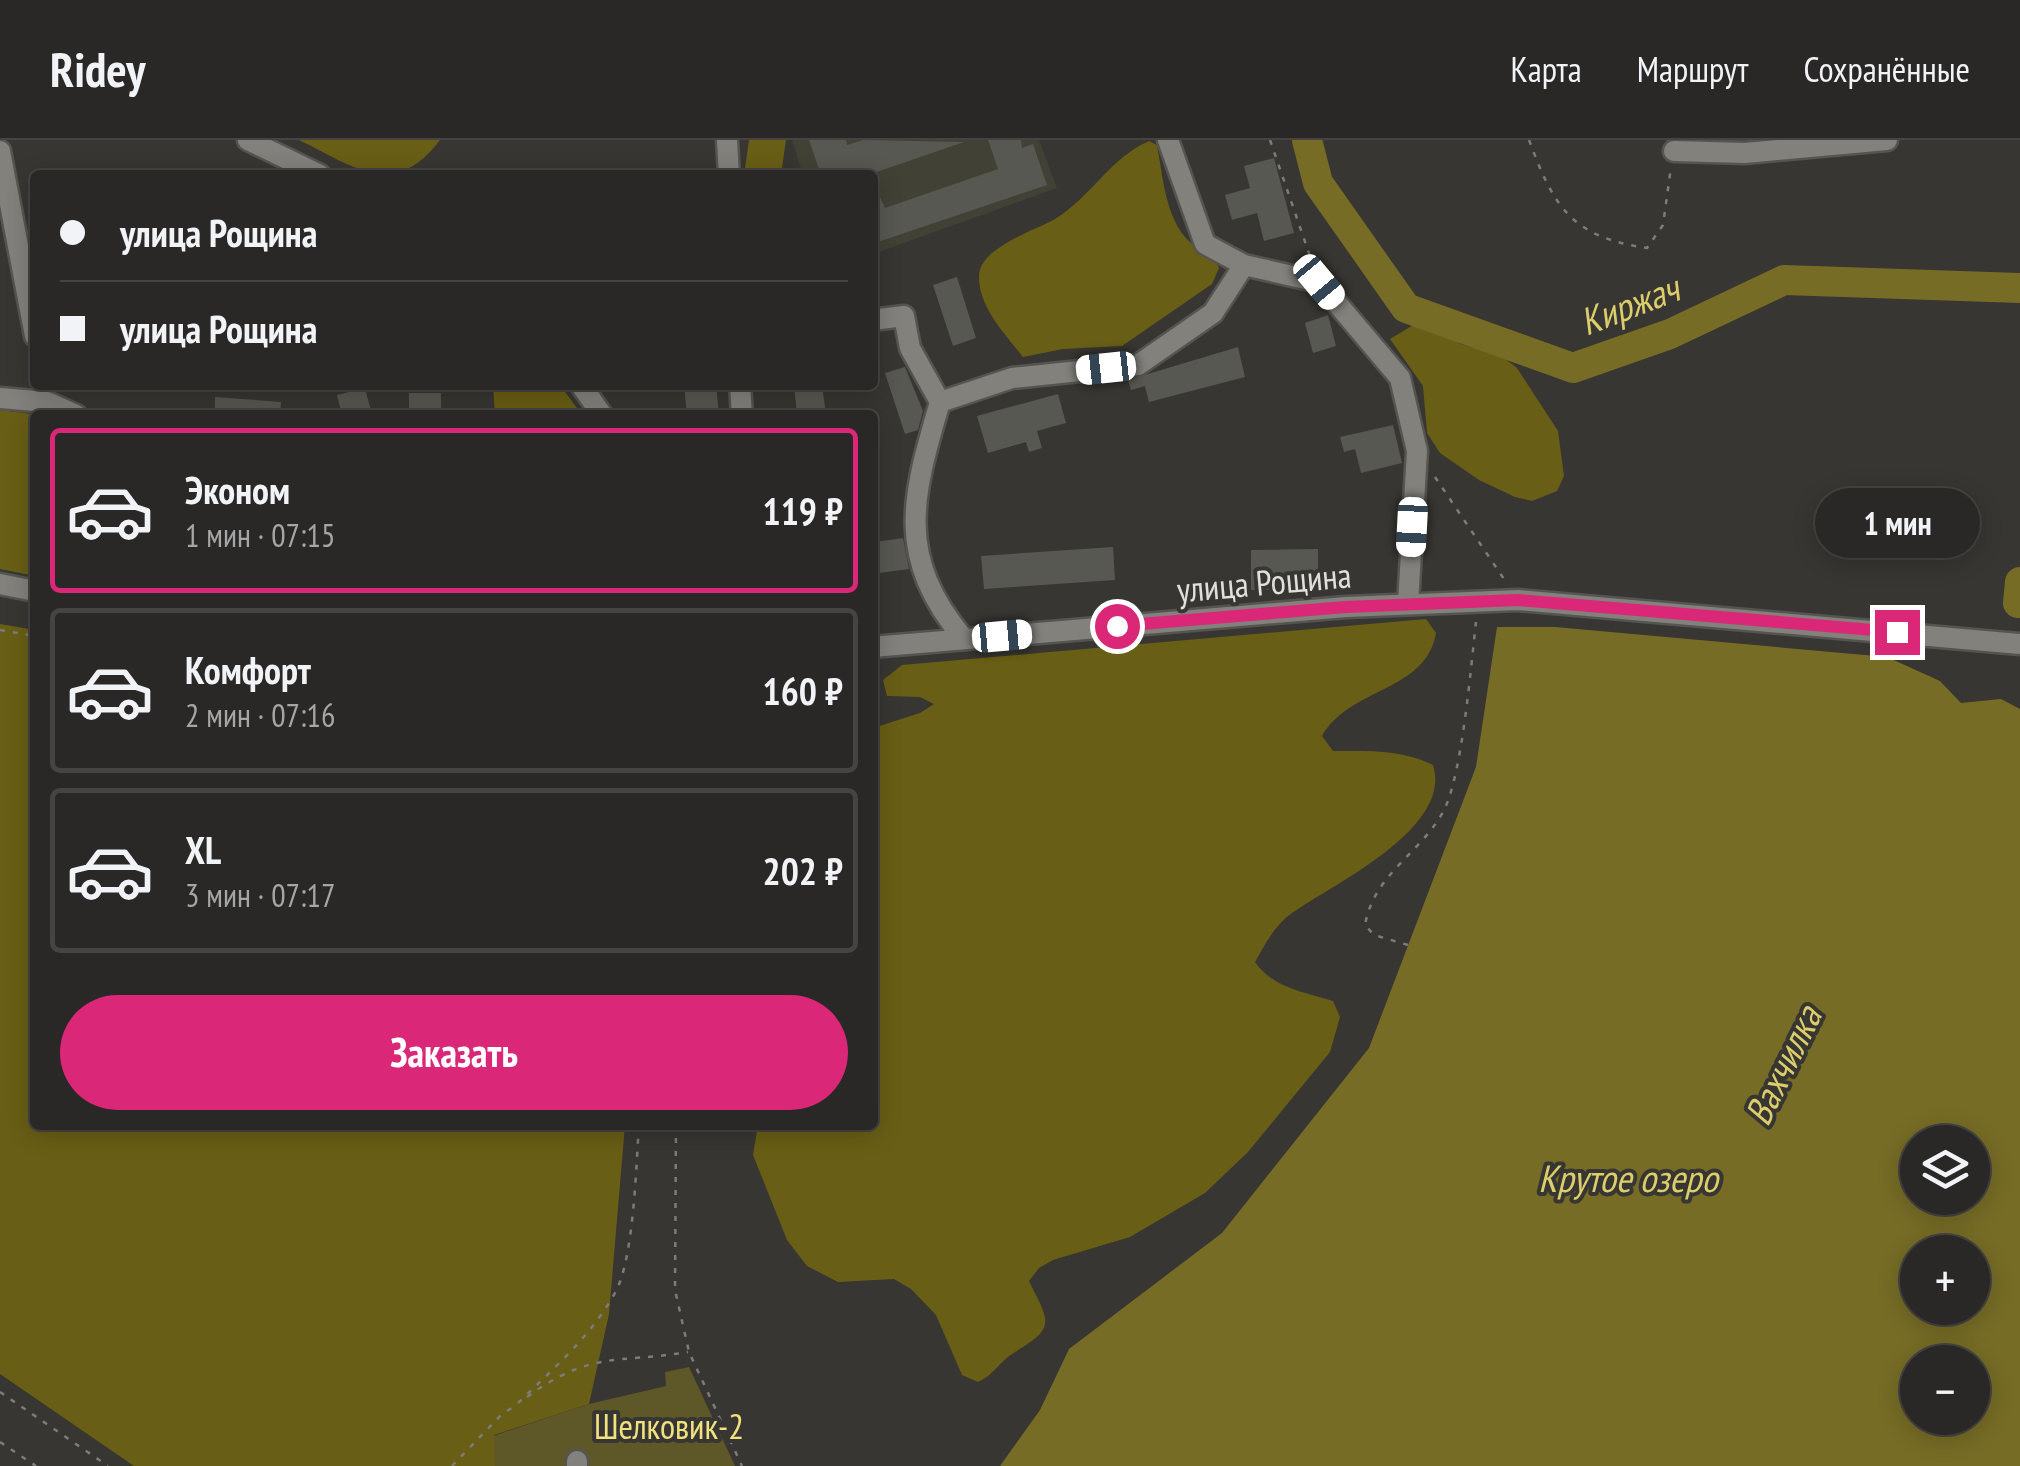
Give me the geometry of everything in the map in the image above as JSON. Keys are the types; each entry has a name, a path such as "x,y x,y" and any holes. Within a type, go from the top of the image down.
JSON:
{"street":[{"path":"248,140 310,170"},
{"path":"727,140 729,170"},
{"path":"1168,140 1205,244 1244,265 1319,282 1400,378 1418,450 1408,604"},
{"path":"1674,150 1745,153 1887,140"},
{"path":"0,151 30,310"},
{"path":"940,402 1012,378 1138,365 1213,313 1244,265"},
{"path":"878,319 904,316 910,348 940,402 917,479 916,554 940,610 964,639"},
{"path":"0,398 46,394 69,410"},
{"path":"0,584 30,590"},
{"name":"улица Рощина","path":"878,646 1479,600 1518,600 2020,644"}],"path":[{"path":"1270,140 1319,282"},
{"path":"1528,140 1557,204 1579,225 1619,244 1646,248 1663,225 1674,150"},
{"path":"1418,450 1518,600"},
{"path":"1408,945 1374,935 1364,924 1369,900 1444,810 1454,777 1479,600"},
{"path":"0,630 30,635"},
{"path":"518,1403 580,1342 617,1290 631,1224 639,1130"},
{"path":"676,1130 675,1290 690,1352 742,1466"},
{"path":"452,1466 501,1415 558,1375 611,1357 690,1352"},
{"path":"0,1392 108,1466"},
{"path":"0,1442 36,1466"}],"shaded area":[{"path":"299,140 440,140 423,159 406,169 355,168"},
{"path":"749,140 786,140 782,170 745,170"},
{"path":"792,140 1039,140 1057,188 878,252 878,170 801,170"},
{"path":"1149,141 1157,145 1175,222 1219,268 1212,284 1122,346 1063,349 1023,357 983,299 981,267 997,249 1068,210 1123,157"},
{"path":"1420,321 1461,344 1503,357 1517,368 1558,431 1564,476 1557,491 1532,501 1515,497 1479,480 1440,453 1427,433 1423,386 1390,339"},
{"path":"493,390 564,390 578,410 495,410"},
{"path":"0,410 30,414 30,575 0,569"},
{"path":"1426,619 1436,633 1418,667 1350,708 1322,736 1333,751 1396,754 1433,765 1434,788 1425,810 1409,832 1386,851 1286,918 1255,962 1280,983 1333,1001 1340,1017 1330,1052 1248,1152 1205,1193 1130,1237 1053,1260 1039,1268 1029,1281 1044,1315 1043,1329 978,1382 962,1375 936,1315 911,1289 894,1279 838,1282 807,1266 787,1240 753,1155 757,1130 878,1130 878,726 920,713 934,704 920,697 887,696 883,680 902,665"},
{"path":"0,624 30,629 30,1130 625,1130 609,1314 589,1404 494,1435 495,1466 134,1466 0,1374"}],"green space":[{"name":"Шелковик-2","path":"689,1367 735,1466 495,1466 493,1436 589,1404 666,1386 665,1372"}],"water":[{"name":"Крутое озеро","path":"1497,627 1555,627 1887,657 1940,681 1961,703 2001,699 2020,709 2020,1466 1000,1466 1040,1410 1069,1349 1222,1233 1369,1048 1476,767"}],"building":[{"path":"809,140 846,140 847,145 863,140 964,142 878,172 819,170"},
{"path":"988,140 1021,140 1022,148 1033,144 1047,185 878,242 878,192 885,208 998,169"},
{"path":"1274,158 1294,233 1264,241 1257,213 1232,220 1225,195 1250,188 1244,166"},
{"path":"957,277 976,338 953,346 933,285"},
{"path":"1328,315 1336,346 1313,353 1305,323"},
{"path":"1238,347 1245,377 1149,402 1145,386 1131,390 1128,380"},
{"path":"905,367 923,411 918,430 905,434 885,373"},
{"path":"366,390 371,410 341,410 337,395"},
{"path":"684,390 716,390 718,410 686,410"},
{"path":"794,390 823,390 825,410 796,410"},
{"path":"409,393 441,393 441,410 409,410"},
{"path":"1058,394 1066,423 1037,431 1042,448 1029,452 1026,442 988,453 977,416"},
{"path":"215,397 281,402 280,410 215,410"},
{"path":"1393,425 1402,463 1361,473 1355,449 1344,452 1340,437"},
{"path":"903,538 909,569 879,573 878,542"},
{"path":"1113,547 1115,580 984,589 981,556"},
{"path":"1318,549 1318,589 1251,590 1251,550"}],"waterway":[{"name":"Киржач","path":"1307,140 1318,183 1406,308 1573,368 1670,334 1784,280 2020,288"},
{"name":"Вахчилка","path":"2018,603 2020,582"}],"route":[{"path":"1117,626 1346,607 1518,600 1897,632"}]}
